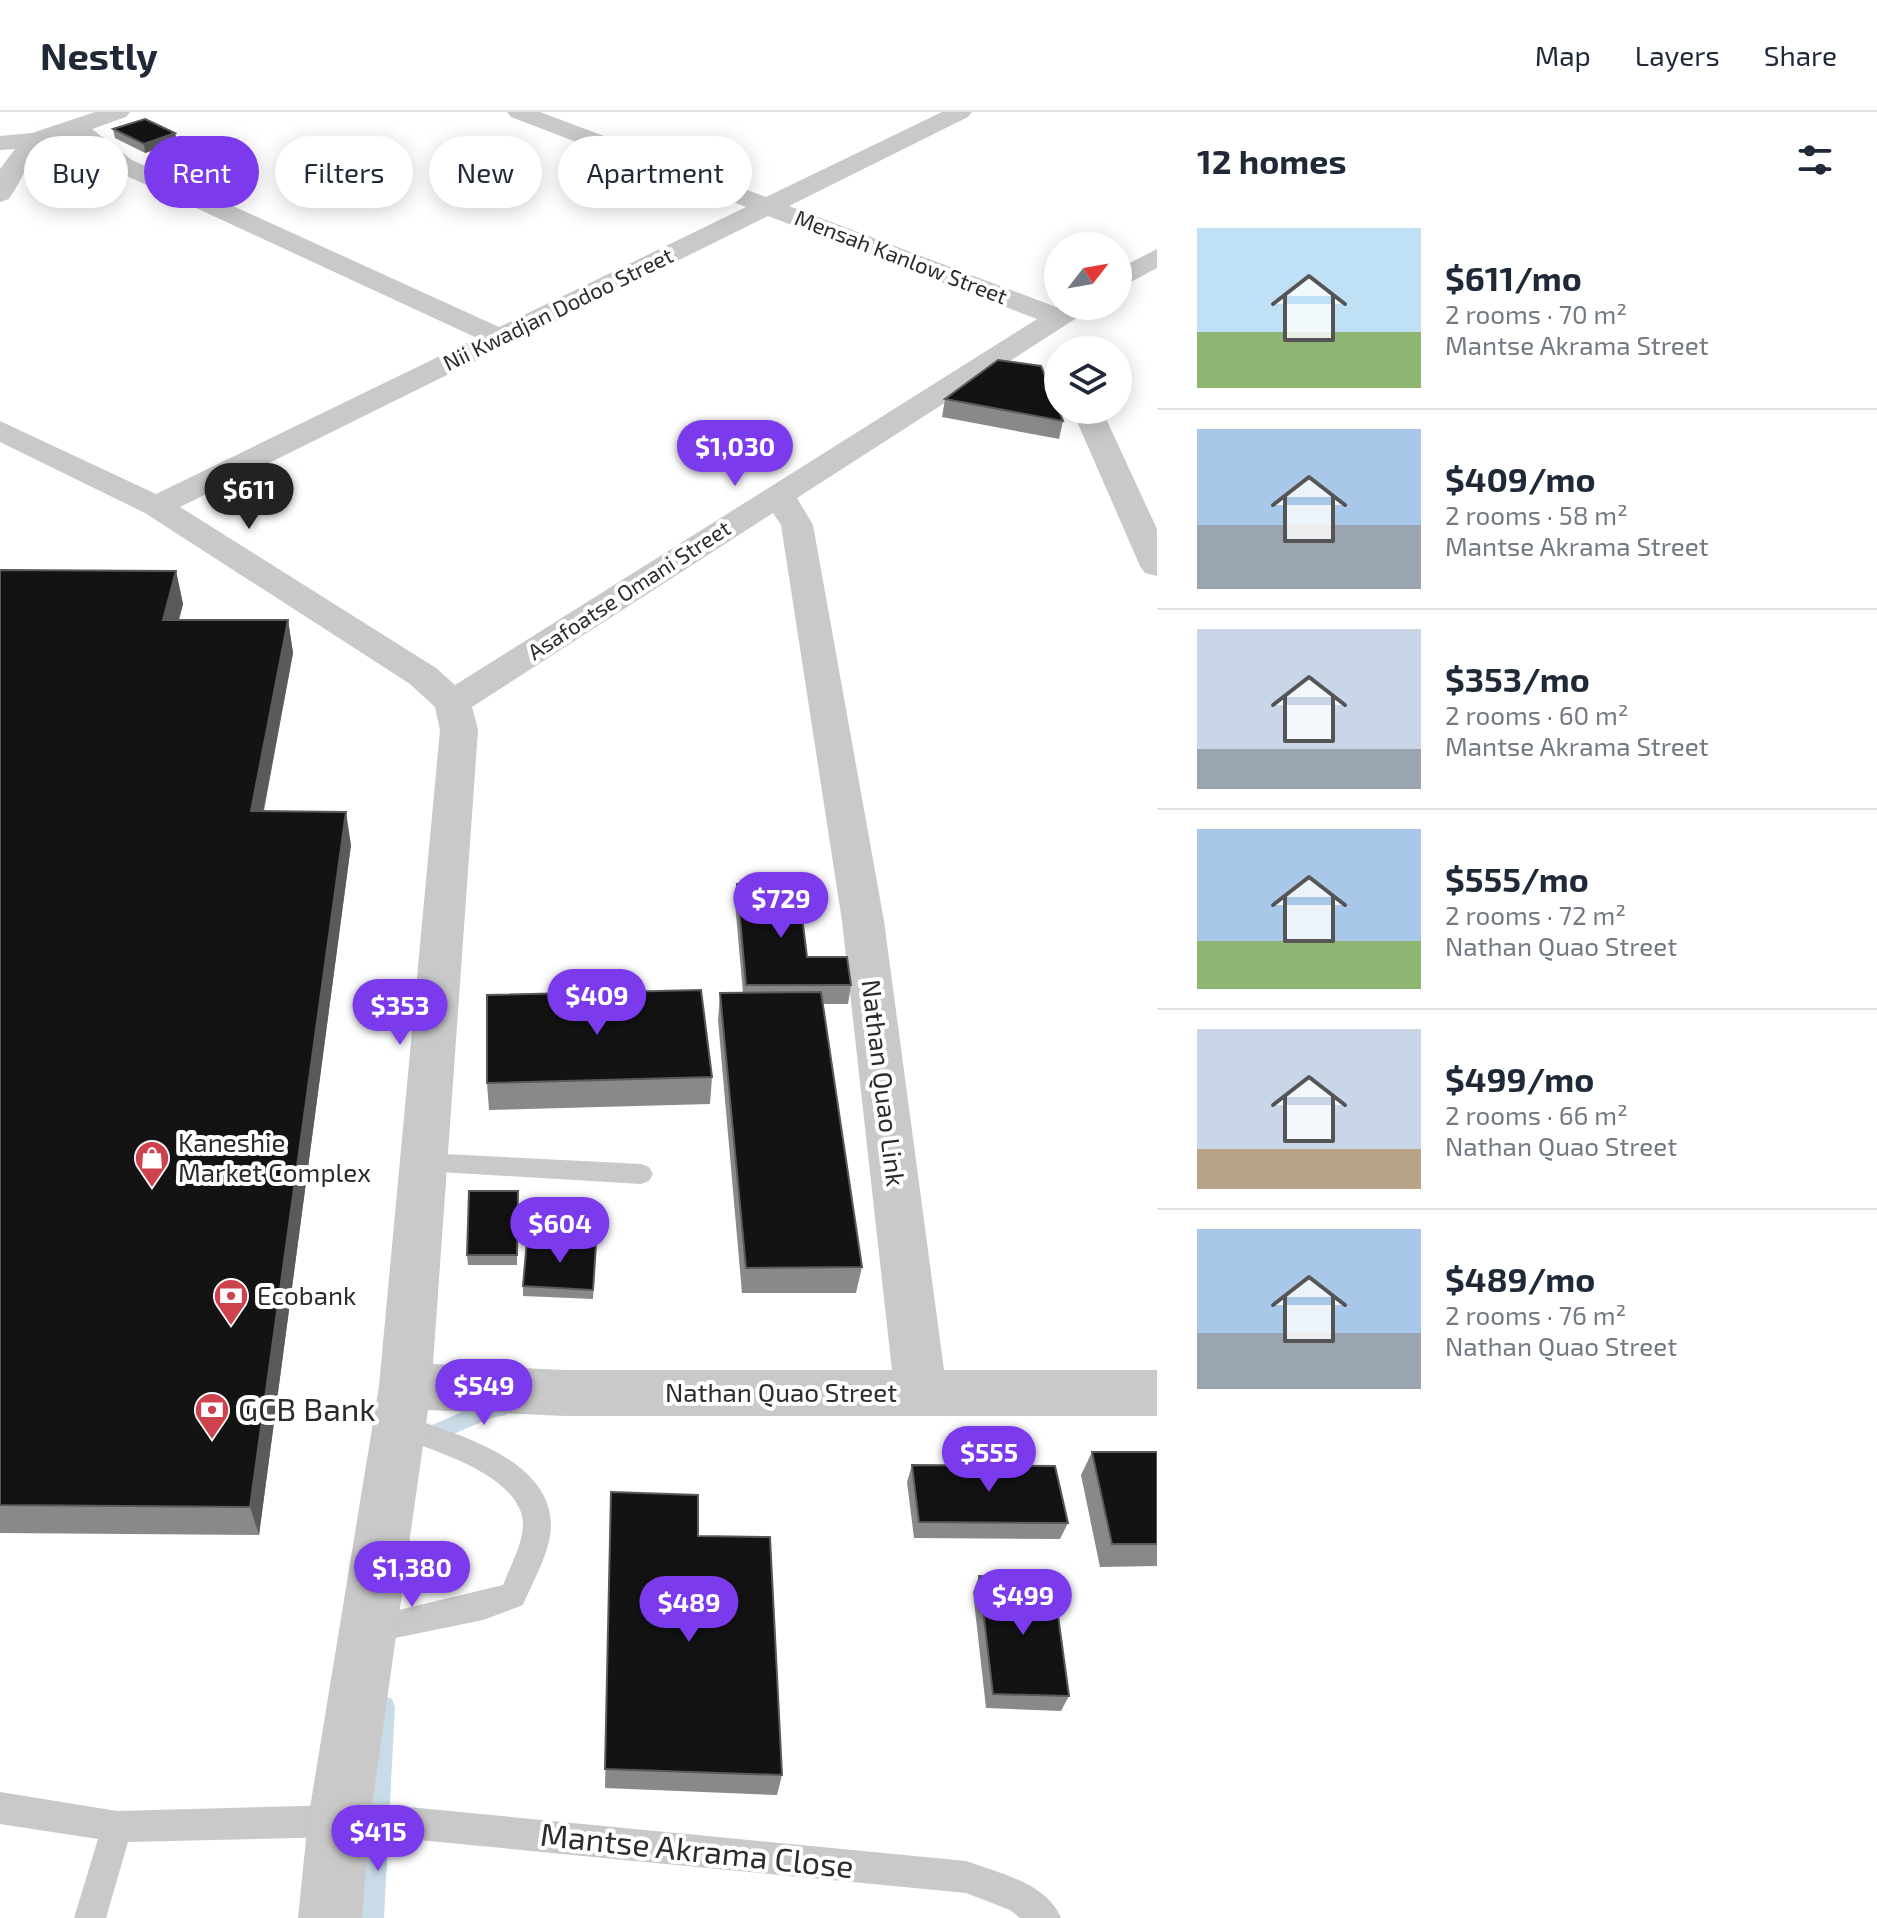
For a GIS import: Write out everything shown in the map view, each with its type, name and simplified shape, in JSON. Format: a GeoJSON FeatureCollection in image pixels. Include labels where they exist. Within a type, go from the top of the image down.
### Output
{"type":"FeatureCollection","features":[{"type":"Feature","properties":{"kind":"street"},"geometry":{"type":"LineString","coordinates":[[49,136],[118,112]]}},
{"type":"Feature","properties":{"kind":"street","name":"Mensah Kanlow Street"},"geometry":{"type":"LineString","coordinates":[[519,112],[770,207],[1061,324]]}},
{"type":"Feature","properties":{"kind":"street","name":"Nii Kwadjan Dodoo Street"},"geometry":{"type":"LineString","coordinates":[[156,506],[960,112]]}},
{"type":"Feature","properties":{"kind":"street"},"geometry":{"type":"LineString","coordinates":[[76,128],[123,165],[498,337]]}},
{"type":"Feature","properties":{"kind":"street"},"geometry":{"type":"LineString","coordinates":[[0,143],[24,141]]}},
{"type":"Feature","properties":{"kind":"street"},"geometry":{"type":"LineString","coordinates":[[0,194],[24,153]]}},
{"type":"Feature","properties":{"kind":"street"},"geometry":{"type":"LineString","coordinates":[[1132,272],[1157,257]]}},
{"type":"Feature","properties":{"kind":"street","name":"Asafoatse Omani Street"},"geometry":{"type":"LineString","coordinates":[[453,703],[778,494],[1061,324]]}},
{"type":"Feature","properties":{"kind":"street"},"geometry":{"type":"LineString","coordinates":[[1093,424],[1157,566]]}},
{"type":"Feature","properties":{"kind":"street"},"geometry":{"type":"LineString","coordinates":[[0,430],[156,506],[423,676],[453,703],[459,730],[457,787],[402,1406],[339,1820],[330,1918]]}},
{"type":"Feature","properties":{"kind":"street","name":"Nathan Quao Link"},"geometry":{"type":"LineString","coordinates":[[778,494],[797,525],[863,921],[921,1393]]}},
{"type":"Feature","properties":{"kind":"street","name":"Nathan Quao Street"},"geometry":{"type":"LineString","coordinates":[[402,1406],[566,1393],[1157,1393]]}},
{"type":"Feature","properties":{"kind":"lane"},"geometry":{"type":"LineString","coordinates":[[424,1162],[641,1174]]}},
{"type":"Feature","properties":{"kind":"lane"},"geometry":{"type":"LineString","coordinates":[[368,1630],[483,1606],[513,1595],[537,1524],[530,1492],[501,1468],[402,1406]]}},
{"type":"Feature","properties":{"kind":"lane","name":"Mantse Akrama Close"},"geometry":{"type":"LineString","coordinates":[[0,1808],[117,1827],[377,1820],[966,1877],[1021,1898],[1045,1918]]}},
{"type":"Feature","properties":{"kind":"lane"},"geometry":{"type":"LineString","coordinates":[[90,1918],[117,1827]]}},
{"type":"Feature","properties":{"kind":"building"},"geometry":{"type":"Polygon","coordinates":[[[145,119],[175,133],[144,136],[144,144],[113,129],[145,119]]]}},
{"type":"Feature","properties":{"kind":"building"},"geometry":{"type":"Polygon","coordinates":[[[998,360],[1041,366],[1044,374],[1044,417],[945,399],[998,360]]]}},
{"type":"Feature","properties":{"kind":"building","name":"Kaneshie Market Complex"},"geometry":{"type":"Polygon","coordinates":[[[0,570],[176,571],[163,620],[288,620],[251,811],[346,812],[250,1507],[0,1505],[0,570]]]}},
{"type":"Feature","properties":{"kind":"building"},"geometry":{"type":"Polygon","coordinates":[[[737,884],[798,884],[807,957],[847,957],[851,985],[746,985],[737,884]]]}},
{"type":"Feature","properties":{"kind":"building"},"geometry":{"type":"Polygon","coordinates":[[[701,990],[712,1077],[487,1083],[487,995],[701,990]]]}},
{"type":"Feature","properties":{"kind":"building"},"geometry":{"type":"Polygon","coordinates":[[[821,992],[862,1267],[746,1268],[720,993],[821,992]]]}},
{"type":"Feature","properties":{"kind":"building"},"geometry":{"type":"Polygon","coordinates":[[[469,1191],[518,1191],[517,1255],[467,1255],[469,1191]]]}},
{"type":"Feature","properties":{"kind":"building"},"geometry":{"type":"Polygon","coordinates":[[[527,1240],[596,1244],[593,1290],[523,1286],[527,1240]]]}},
{"type":"Feature","properties":{"kind":"building"},"geometry":{"type":"Polygon","coordinates":[[[1092,1452],[1157,1452],[1157,1544],[1112,1544],[1092,1452]]]}},
{"type":"Feature","properties":{"kind":"building"},"geometry":{"type":"Polygon","coordinates":[[[912,1465],[1055,1466],[1068,1523],[919,1522],[912,1465]]]}},
{"type":"Feature","properties":{"kind":"building"},"geometry":{"type":"Polygon","coordinates":[[[611,1492],[698,1495],[698,1536],[770,1537],[782,1775],[605,1769],[611,1492]]]}},
{"type":"Feature","properties":{"kind":"building"},"geometry":{"type":"Polygon","coordinates":[[[979,1576],[1053,1579],[1069,1696],[993,1694],[979,1576]]]}},
{"type":"Feature","properties":{"kind":"waterway"},"geometry":{"type":"LineString","coordinates":[[425,1437],[490,1409],[499,1409]]}},
{"type":"Feature","properties":{"kind":"waterway"},"geometry":{"type":"LineString","coordinates":[[372,1918],[384,1707]]}},
{"type":"Feature","properties":{"kind":"place","name":"Kaneshie Market Complex"},"geometry":{"type":"Point","coordinates":[152,1189]}},
{"type":"Feature","properties":{"kind":"place","name":"Ecobank"},"geometry":{"type":"Point","coordinates":[231,1327]}},
{"type":"Feature","properties":{"kind":"place","name":"GCB Bank"},"geometry":{"type":"Point","coordinates":[212,1441]}}]}
